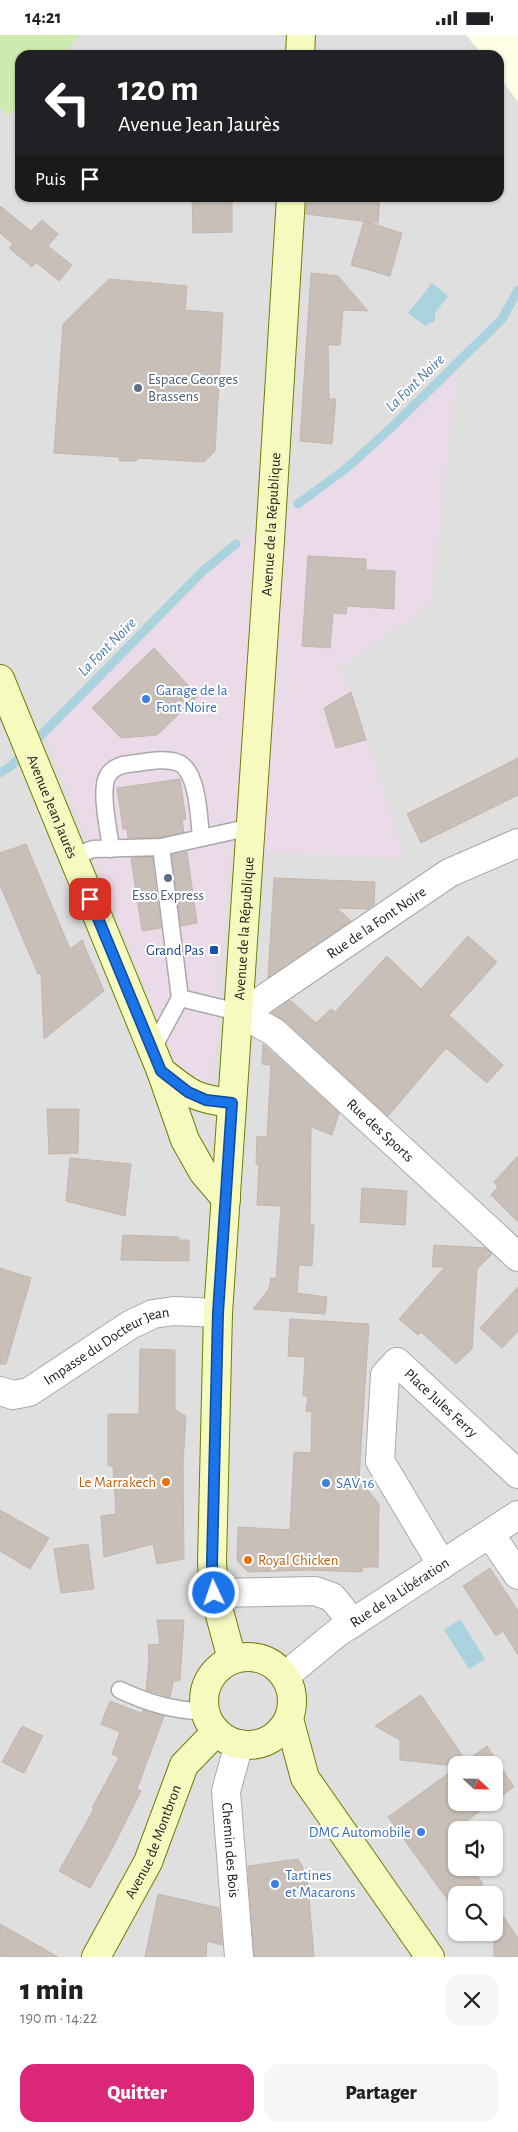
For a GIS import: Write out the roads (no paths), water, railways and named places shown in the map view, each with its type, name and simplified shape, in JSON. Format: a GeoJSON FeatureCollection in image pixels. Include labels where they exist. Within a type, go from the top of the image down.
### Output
{"type":"FeatureCollection","features":[{"type":"Feature","properties":{"kind":"main road"},"geometry":{"type":"LineString","coordinates":[[300,50],[301,35]]}},
{"type":"Feature","properties":{"kind":"main road","name":"Avenue de la République"},"geometry":{"type":"LineString","coordinates":[[232,1659],[214,1593],[212,1563],[218,1313],[273,496],[291,202]]}},
{"type":"Feature","properties":{"kind":"main road","name":"Avenue Jean Jaurès"},"geometry":{"type":"LineString","coordinates":[[0,679],[157,1061],[185,1140],[203,1173],[226,1199]]}},
{"type":"Feature","properties":{"kind":"main road","name":"Avenue Jean Jaurès"},"geometry":{"type":"LineString","coordinates":[[157,1061],[188,1092],[206,1100],[232,1103]]}},
{"type":"Feature","properties":{"kind":"main road"},"geometry":{"type":"LineString","coordinates":[[229,1733],[270,1740],[281,1731],[289,1719],[292,1705],[292,1690],[285,1676],[275,1665],[262,1658],[247,1656],[232,1659],[220,1666],[210,1678],[205,1691],[204,1705],[229,1733],[305,1778]]}},
{"type":"Feature","properties":{"kind":"main road"},"geometry":{"type":"LineString","coordinates":[[289,1719],[305,1778],[430,1957]]}},
{"type":"Feature","properties":{"kind":"main road","name":"Avenue de Montbron"},"geometry":{"type":"LineString","coordinates":[[96,1957],[148,1862],[184,1765],[229,1733]]}},
{"type":"Feature","properties":{"kind":"street","name":"Rue de la Font Noire"},"geometry":{"type":"LineString","coordinates":[[238,1012],[261,1001],[449,873],[518,843]]}},
{"type":"Feature","properties":{"kind":"street","name":"Rue des Sports"},"geometry":{"type":"LineString","coordinates":[[238,1012],[274,1032],[518,1257]]}},
{"type":"Feature","properties":{"kind":"street","name":"Impasse du Docteur Jean"},"geometry":{"type":"LineString","coordinates":[[0,1391],[13,1395],[29,1393],[130,1325],[152,1314],[174,1311],[218,1313]]}},
{"type":"Feature","properties":{"kind":"street","name":"Place Jules Ferry"},"geometry":{"type":"LineString","coordinates":[[442,1565],[380,1461],[385,1375],[397,1362],[518,1474]]}},
{"type":"Feature","properties":{"kind":"street","name":"Rue de la Libération"},"geometry":{"type":"LineString","coordinates":[[285,1676],[338,1633],[518,1515]]}},
{"type":"Feature","properties":{"kind":"street"},"geometry":{"type":"LineString","coordinates":[[490,1534],[518,1575]]}},
{"type":"Feature","properties":{"kind":"street"},"geometry":{"type":"LineString","coordinates":[[214,1593],[315,1591],[332,1597],[353,1623]]}},
{"type":"Feature","properties":{"kind":"street","name":"Chemin des Bois"},"geometry":{"type":"LineString","coordinates":[[229,1733],[226,1791],[239,1957]]}},
{"type":"Feature","properties":{"kind":"lane"},"geometry":{"type":"LineString","coordinates":[[111,849],[104,789],[108,775],[114,768],[124,764],[165,760],[177,762],[185,766],[190,773],[195,790],[202,837]]}},
{"type":"Feature","properties":{"kind":"lane"},"geometry":{"type":"LineString","coordinates":[[72,857],[93,849],[161,847],[251,827]]}},
{"type":"Feature","properties":{"kind":"lane"},"geometry":{"type":"LineString","coordinates":[[157,1061],[180,998],[161,847]]}},
{"type":"Feature","properties":{"kind":"lane"},"geometry":{"type":"LineString","coordinates":[[180,998],[238,1012]]}},
{"type":"Feature","properties":{"kind":"lane"},"geometry":{"type":"LineString","coordinates":[[120,1690],[147,1703],[178,1710],[229,1733]]}},
{"type":"Feature","properties":{"kind":"water"},"geometry":{"type":"Polygon","coordinates":[[[432,283],[448,296],[435,313],[435,321],[425,326],[408,313],[432,283]]]}},
{"type":"Feature","properties":{"kind":"water"},"geometry":{"type":"Polygon","coordinates":[[[460,1619],[485,1659],[469,1669],[444,1630],[460,1619]]]}},
{"type":"Feature","properties":{"kind":"waterway","name":"La Font Noire"},"geometry":{"type":"LineString","coordinates":[[298,504],[348,467],[394,425],[502,319],[518,290]]}},
{"type":"Feature","properties":{"kind":"waterway","name":"La Font Noire"},"geometry":{"type":"LineString","coordinates":[[0,773],[11,766],[203,571],[236,544]]}},
{"type":"Feature","properties":{"kind":"place","name":"Espace Georges Brassens"},"geometry":{"type":"Point","coordinates":[138,388]}},
{"type":"Feature","properties":{"kind":"place","name":"Garage de la Font Noire"},"geometry":{"type":"Point","coordinates":[146,699]}},
{"type":"Feature","properties":{"kind":"place","name":"Esso Express"},"geometry":{"type":"Point","coordinates":[168,878]}},
{"type":"Feature","properties":{"kind":"place","name":"Grand Pas"},"geometry":{"type":"Point","coordinates":[214,950]}},
{"type":"Feature","properties":{"kind":"place","name":"Le Marrakech"},"geometry":{"type":"Point","coordinates":[166,1482]}},
{"type":"Feature","properties":{"kind":"place","name":"SAV 16"},"geometry":{"type":"Point","coordinates":[326,1483]}},
{"type":"Feature","properties":{"kind":"place","name":"Royal Chicken"},"geometry":{"type":"Point","coordinates":[248,1560]}},
{"type":"Feature","properties":{"kind":"place","name":"DMG Automobile"},"geometry":{"type":"Point","coordinates":[421,1832]}},
{"type":"Feature","properties":{"kind":"place","name":"Tartines et Macarons"},"geometry":{"type":"Point","coordinates":[275,1884]}}]}
